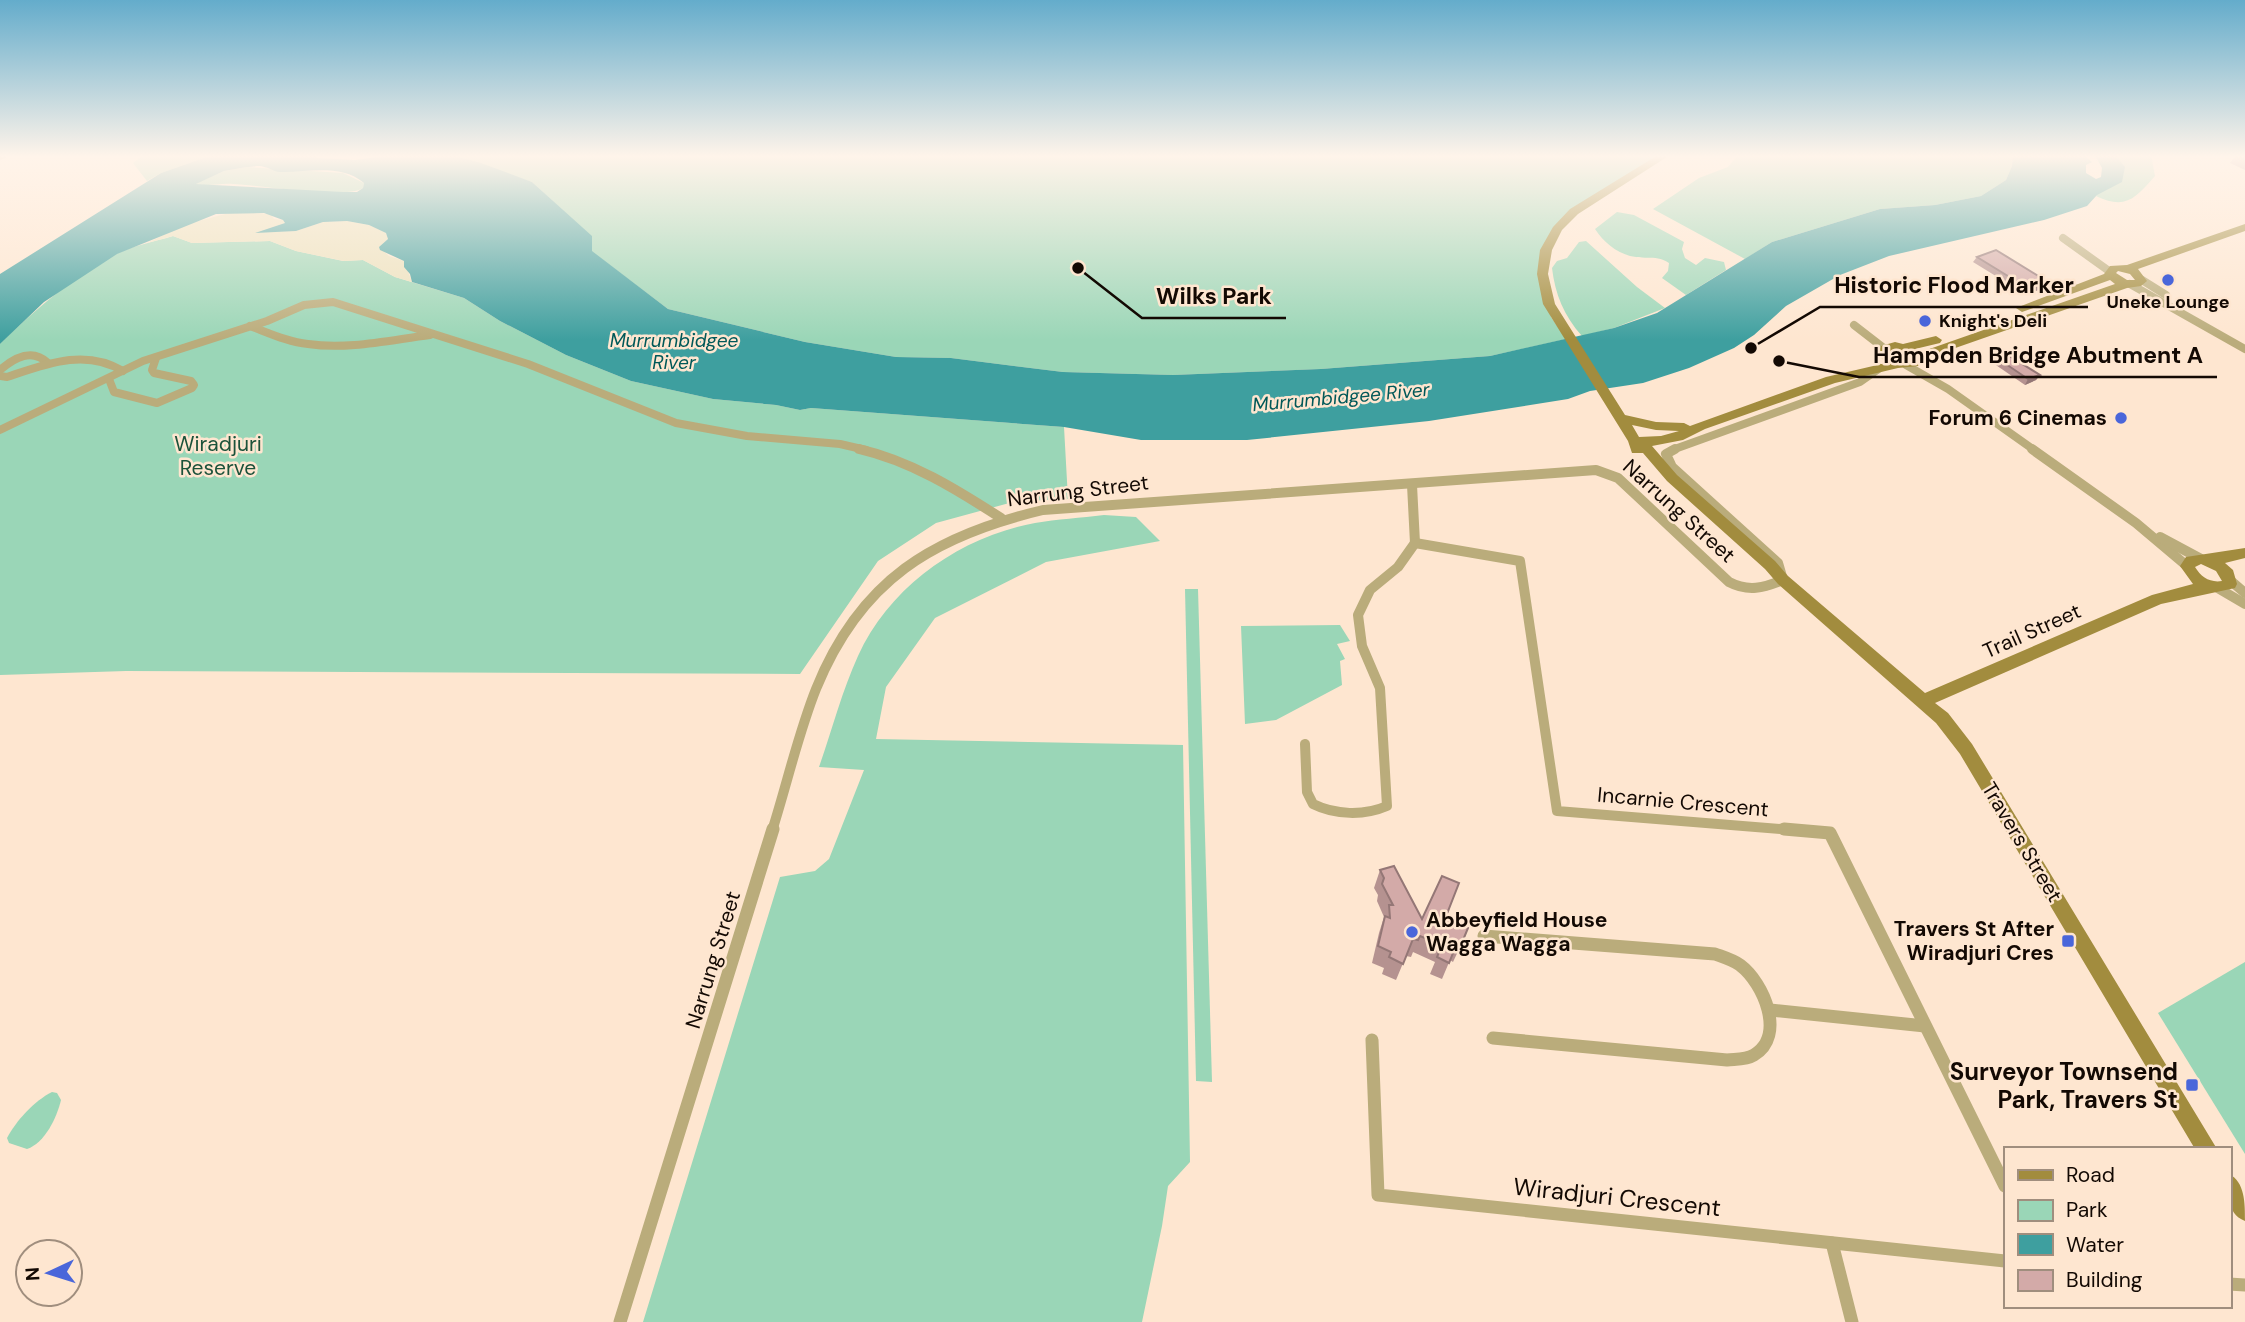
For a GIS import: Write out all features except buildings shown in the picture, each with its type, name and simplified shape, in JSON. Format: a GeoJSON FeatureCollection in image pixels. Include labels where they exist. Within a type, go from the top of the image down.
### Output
{"type":"FeatureCollection","features":[{"type":"Feature","properties":{"kind":"main road","name":"Travers Street"},"geometry":{"type":"LineString","coordinates":[[1569,217],[1558,226],[1547,243],[1542,273],[1549,304],[1635,441],[1642,458],[1676,493],[1762,569],[1783,580],[1942,718],[1966,749],[2206,1147]]}},
{"type":"Feature","properties":{"kind":"main road"},"geometry":{"type":"LineString","coordinates":[[1635,441],[1648,443],[1679,436],[1700,426],[1831,380],[1909,362],[2117,271],[2245,227]]}},
{"type":"Feature","properties":{"kind":"main road"},"geometry":{"type":"LineString","coordinates":[[1831,380],[1892,349],[1922,345],[2135,281],[2245,238]]}},
{"type":"Feature","properties":{"kind":"main road"},"geometry":{"type":"LineString","coordinates":[[2117,271],[2135,281]]}},
{"type":"Feature","properties":{"kind":"main road"},"geometry":{"type":"LineString","coordinates":[[2117,271],[2135,281]]}},
{"type":"Feature","properties":{"kind":"main road"},"geometry":{"type":"LineString","coordinates":[[1892,349],[1909,362]]}},
{"type":"Feature","properties":{"kind":"main road"},"geometry":{"type":"LineString","coordinates":[[1892,349],[1909,362]]}},
{"type":"Feature","properties":{"kind":"main road"},"geometry":{"type":"LineString","coordinates":[[1617,414],[1656,426],[1700,426]]}},
{"type":"Feature","properties":{"kind":"main road"},"geometry":{"type":"LineString","coordinates":[[1635,441],[1643,436],[1684,426]]}},
{"type":"Feature","properties":{"kind":"main road"},"geometry":{"type":"LineString","coordinates":[[2196,564],[2245,553]]}},
{"type":"Feature","properties":{"kind":"main road"},"geometry":{"type":"LineString","coordinates":[[2196,564],[2221,567],[2230,578],[2245,560]]}},
{"type":"Feature","properties":{"kind":"main road"},"geometry":{"type":"LineString","coordinates":[[2196,564],[2195,579],[2212,587]]}},
{"type":"Feature","properties":{"kind":"main road","name":"Trail Street"},"geometry":{"type":"LineString","coordinates":[[2157,599],[2196,564]]}},
{"type":"Feature","properties":{"kind":"main road","name":"Trail Street"},"geometry":{"type":"LineString","coordinates":[[1923,701],[2157,599],[2227,586],[2230,578]]}},
{"type":"Feature","properties":{"kind":"main road"},"geometry":{"type":"LineString","coordinates":[[2231,1187],[2245,1210]]}},
{"type":"Feature","properties":{"kind":"street"},"geometry":{"type":"LineString","coordinates":[[2063,238],[2117,271]]}},
{"type":"Feature","properties":{"kind":"street"},"geometry":{"type":"LineString","coordinates":[[2135,281],[2245,341]]}},
{"type":"Feature","properties":{"kind":"street"},"geometry":{"type":"LineString","coordinates":[[2135,281],[2245,349]]}},
{"type":"Feature","properties":{"kind":"street"},"geometry":{"type":"LineString","coordinates":[[0,430],[109,379],[122,370],[304,305],[332,302],[528,364],[676,423],[747,436],[840,444],[886,455],[946,483],[1001,518]]}},
{"type":"Feature","properties":{"kind":"street"},"geometry":{"type":"LineString","coordinates":[[250,326],[310,344],[351,344],[430,335]]}},
{"type":"Feature","properties":{"kind":"street"},"geometry":{"type":"LineString","coordinates":[[1857,328],[1892,349]]}},
{"type":"Feature","properties":{"kind":"street"},"geometry":{"type":"LineString","coordinates":[[0,370],[13,360],[31,353],[39,354],[48,363]]}},
{"type":"Feature","properties":{"kind":"street"},"geometry":{"type":"LineString","coordinates":[[109,379],[114,392],[157,403],[192,388],[194,385],[191,381],[154,373],[152,370],[156,358]]}},
{"type":"Feature","properties":{"kind":"street"},"geometry":{"type":"LineString","coordinates":[[0,376],[7,377],[48,363],[74,359],[108,362],[122,370]]}},
{"type":"Feature","properties":{"kind":"street"},"geometry":{"type":"LineString","coordinates":[[1909,362],[2196,564]]}},
{"type":"Feature","properties":{"kind":"street","name":"Travers Street"},"geometry":{"type":"LineString","coordinates":[[1783,580],[1778,563],[1672,467],[1666,454],[1860,382],[1880,368]]}},
{"type":"Feature","properties":{"kind":"street","name":"Narrung Street"},"geometry":{"type":"LineString","coordinates":[[620,1322],[816,689],[828,663],[862,608],[892,577],[931,549],[1001,518],[1077,505],[1605,471],[1618,478],[1735,586],[1755,590],[1783,580]]}},
{"type":"Feature","properties":{"kind":"street"},"geometry":{"type":"LineString","coordinates":[[1305,744],[1307,792],[1313,804],[1326,810],[1375,813],[1387,806],[1380,688],[1362,646],[1358,615],[1370,590],[1398,567],[1415,543],[1412,485]]}},
{"type":"Feature","properties":{"kind":"street"},"geometry":{"type":"LineString","coordinates":[[2136,523],[2196,564]]}},
{"type":"Feature","properties":{"kind":"street","name":"Incarnie Crescent"},"geometry":{"type":"LineString","coordinates":[[1415,543],[1520,561],[1558,811],[1830,833],[2004,1183]]}},
{"type":"Feature","properties":{"kind":"street"},"geometry":{"type":"LineString","coordinates":[[2230,578],[2245,593]]}},
{"type":"Feature","properties":{"kind":"street"},"geometry":{"type":"LineString","coordinates":[[2212,587],[2245,604]]}},
{"type":"Feature","properties":{"kind":"street"},"geometry":{"type":"LineString","coordinates":[[1484,936],[1715,954],[1740,966],[1751,976],[1770,1010],[1764,1046],[1756,1055],[1745,1059],[1727,1060],[1493,1038]]}},
{"type":"Feature","properties":{"kind":"street"},"geometry":{"type":"LineString","coordinates":[[1770,1010],[1925,1026]]}},
{"type":"Feature","properties":{"kind":"street","name":"Wiradjuri Crescent"},"geometry":{"type":"LineString","coordinates":[[1372,1040],[1378,1195],[2004,1261]]}},
{"type":"Feature","properties":{"kind":"street"},"geometry":{"type":"LineString","coordinates":[[1832,1243],[1852,1322]]}},
{"type":"Feature","properties":{"kind":"green space"},"geometry":{"type":"Polygon","coordinates":[[[570,217],[1569,217],[1544,254],[1551,317],[1566,339],[1490,356],[1321,369],[1173,375],[1063,372],[951,358],[896,357],[805,342],[668,309],[591,251],[591,236],[570,217]]]}},
{"type":"Feature","properties":{"kind":"green space"},"geometry":{"type":"Polygon","coordinates":[[[1611,217],[1637,217],[1684,242],[1682,249],[1685,258],[1696,265],[1705,258],[1724,262],[1726,270],[1686,295],[1662,278],[1668,271],[1669,263],[1657,258],[1624,254],[1607,243],[1595,229],[1611,217]]]}},
{"type":"Feature","properties":{"kind":"green space"},"geometry":{"type":"Polygon","coordinates":[[[1667,217],[1855,217],[1772,242],[1745,259],[1667,217]]]}},
{"type":"Feature","properties":{"kind":"green space","name":"Wiradjuri Reserve"},"geometry":{"type":"Polygon","coordinates":[[[173,236],[192,243],[270,241],[296,251],[343,261],[363,260],[395,277],[464,298],[500,321],[566,355],[631,381],[713,399],[800,410],[811,408],[1064,427],[1068,499],[1013,502],[936,523],[878,561],[800,674],[126,671],[0,675],[0,344],[55,295],[100,263],[130,248],[173,236]]]}},
{"type":"Feature","properties":{"kind":"green space"},"geometry":{"type":"Polygon","coordinates":[[[1586,241],[1665,308],[1614,328],[1582,336],[1561,304],[1552,268],[1557,261],[1567,258],[1579,242],[1586,241]]]}},
{"type":"Feature","properties":{"kind":"green space"},"geometry":{"type":"Polygon","coordinates":[[[1104,515],[1136,517],[1160,541],[1046,562],[935,618],[886,687],[876,739],[1183,745],[1190,1162],[1168,1186],[1142,1322],[643,1322],[780,877],[815,871],[829,859],[864,770],[819,767],[847,683],[872,631],[908,587],[930,568],[980,540],[1035,523],[1104,515]]]}},
{"type":"Feature","properties":{"kind":"green space"},"geometry":{"type":"Polygon","coordinates":[[[1185,589],[1198,589],[1212,1082],[1196,1081],[1185,589]]]}},
{"type":"Feature","properties":{"kind":"green space"},"geometry":{"type":"Polygon","coordinates":[[[1340,625],[1350,641],[1337,644],[1345,659],[1340,661],[1342,685],[1276,720],[1245,724],[1241,626],[1340,625]]]}},
{"type":"Feature","properties":{"kind":"green space"},"geometry":{"type":"Polygon","coordinates":[[[2245,962],[2245,1154],[2158,1013],[2245,962]]]}},
{"type":"Feature","properties":{"kind":"green space"},"geometry":{"type":"Polygon","coordinates":[[[52,1092],[57,1093],[61,1100],[57,1114],[45,1135],[27,1149],[9,1143],[7,1138],[20,1118],[52,1092]]]}},
{"type":"Feature","properties":{"kind":"sand"},"geometry":{"type":"Polygon","coordinates":[[[215,217],[273,217],[285,223],[260,232],[296,231],[323,222],[347,221],[369,225],[386,233],[388,239],[379,247],[389,256],[404,261],[412,282],[395,277],[363,260],[344,261],[296,251],[270,241],[192,243],[173,236],[147,243],[187,224],[215,217]]]}},
{"type":"Feature","properties":{"kind":"water","name":"Murrumbidgee River"},"geometry":{"type":"Polygon","coordinates":[[[91,217],[209,217],[117,254],[44,302],[0,344],[0,274],[91,217]]]}},
{"type":"Feature","properties":{"kind":"water","name":"Murrumbidgee River"},"geometry":{"type":"Polygon","coordinates":[[[274,217],[571,217],[592,236],[592,251],[668,309],[805,342],[896,357],[951,358],[1063,372],[1173,375],[1321,369],[1490,356],[1614,328],[1657,313],[1772,242],[1855,217],[2054,217],[1889,256],[1840,275],[1786,306],[1754,335],[1734,348],[1689,368],[1643,383],[1590,391],[1568,399],[1429,421],[1247,440],[1141,440],[1064,427],[811,408],[800,410],[713,399],[631,381],[566,355],[500,321],[464,298],[412,282],[404,267],[404,261],[380,250],[379,247],[388,239],[386,233],[369,225],[347,221],[323,222],[296,231],[255,233],[285,223],[274,217]]]}},
{"type":"Feature","properties":{"kind":"place","name":"Wilks Park"},"geometry":{"type":"Point","coordinates":[1078,268]}},
{"type":"Feature","properties":{"kind":"place","name":"Uneke Lounge"},"geometry":{"type":"Point","coordinates":[2168,280]}},
{"type":"Feature","properties":{"kind":"place","name":"Knight's Deli"},"geometry":{"type":"Point","coordinates":[1925,321]}},
{"type":"Feature","properties":{"kind":"place","name":"Historic Flood Marker"},"geometry":{"type":"Point","coordinates":[1751,348]}},
{"type":"Feature","properties":{"kind":"place","name":"Hampden Bridge Abutment A"},"geometry":{"type":"Point","coordinates":[1779,361]}},
{"type":"Feature","properties":{"kind":"place","name":"Forum 6 Cinemas"},"geometry":{"type":"Point","coordinates":[2121,418]}},
{"type":"Feature","properties":{"kind":"place","name":"Abbeyfield House Wagga Wagga"},"geometry":{"type":"Point","coordinates":[1412,932]}},
{"type":"Feature","properties":{"kind":"place","name":"Travers St After Wiradjuri Cres"},"geometry":{"type":"Point","coordinates":[2068,941]}},
{"type":"Feature","properties":{"kind":"place","name":"Surveyor Townsend Park, Travers St"},"geometry":{"type":"Point","coordinates":[2192,1085]}}]}
